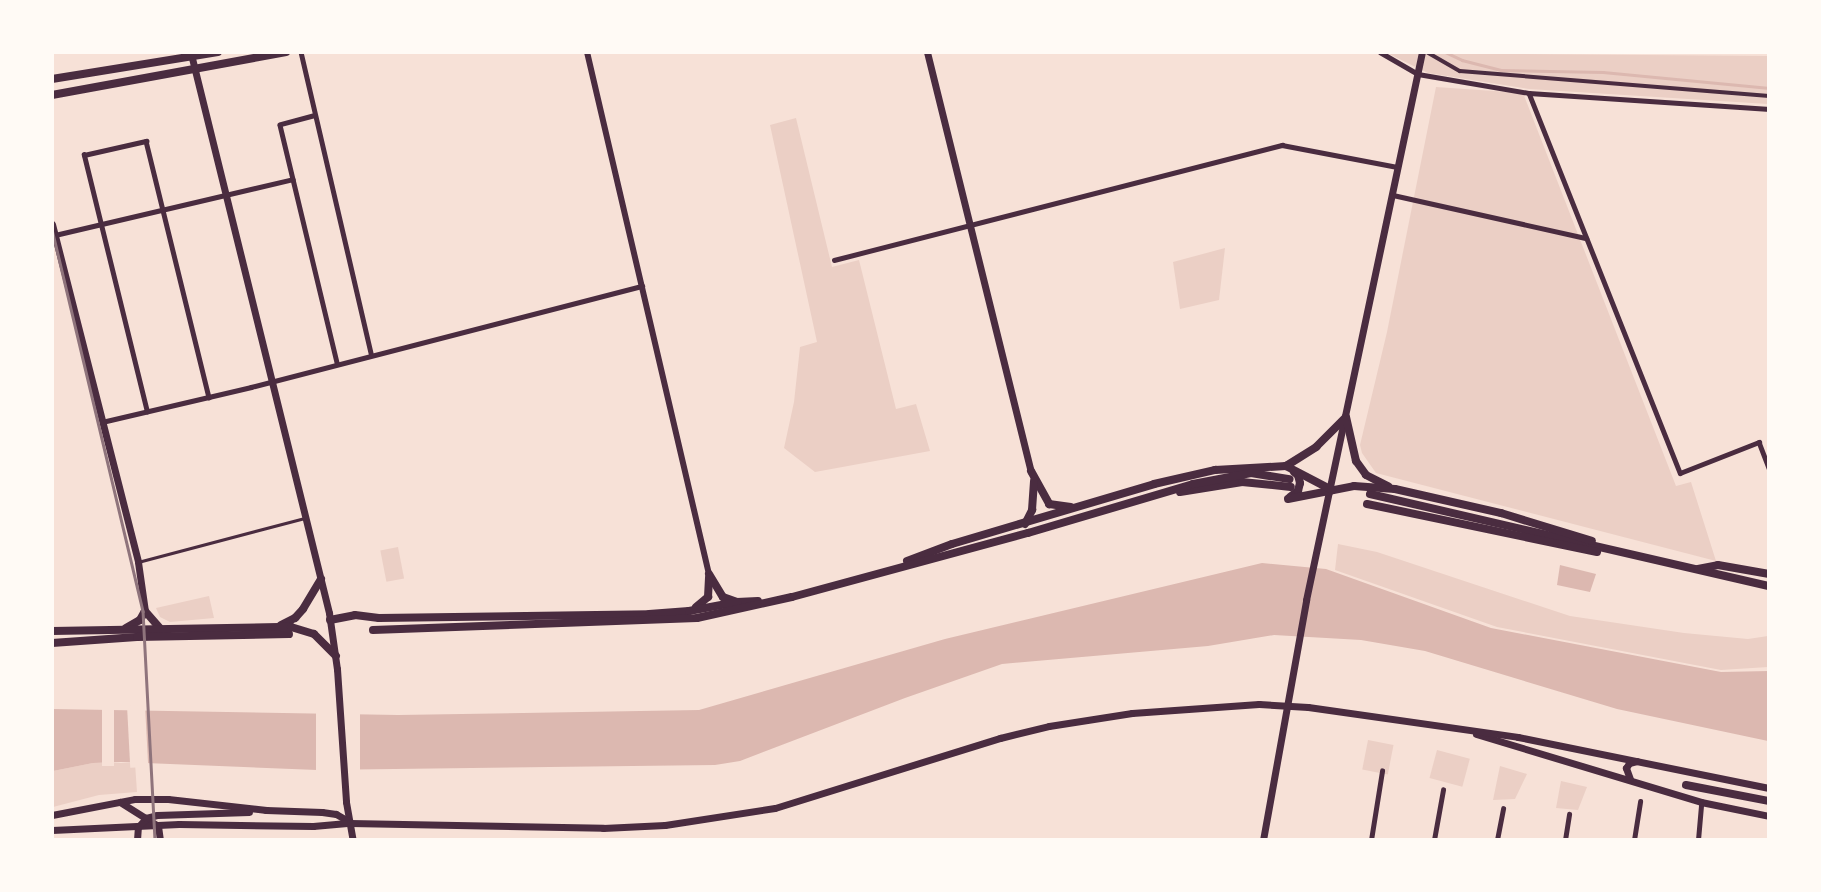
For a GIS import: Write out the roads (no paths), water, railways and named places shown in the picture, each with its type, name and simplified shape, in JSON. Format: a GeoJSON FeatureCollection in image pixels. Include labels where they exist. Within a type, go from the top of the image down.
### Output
{"type":"FeatureCollection","features":[{"type":"Feature","properties":{"kind":"main road"},"geometry":{"type":"LineString","coordinates":[[52,79],[218,52]]}},
{"type":"Feature","properties":{"kind":"main road"},"geometry":{"type":"LineString","coordinates":[[52,95],[286,52]]}},
{"type":"Feature","properties":{"kind":"main road"},"geometry":{"type":"LineString","coordinates":[[927,52],[1031,471],[1035,495],[1025,524]]}},
{"type":"Feature","properties":{"kind":"main road"},"geometry":{"type":"LineString","coordinates":[[1263,839],[1291,679],[1420,64],[1425,52]]}},
{"type":"Feature","properties":{"kind":"main road"},"geometry":{"type":"LineString","coordinates":[[191,55],[307,517],[330,620],[336,656],[346,803],[353,839]]}},
{"type":"Feature","properties":{"kind":"main road"},"geometry":{"type":"LineString","coordinates":[[52,224],[138,562],[145,611],[160,628]]}},
{"type":"Feature","properties":{"kind":"main road"},"geometry":{"type":"LineString","coordinates":[[884,571],[924,553],[1142,488],[1215,470],[1286,466],[1316,447],[1346,416]]}},
{"type":"Feature","properties":{"kind":"main road"},"geometry":{"type":"LineString","coordinates":[[1346,416],[1349,443],[1366,475],[1395,489]]}},
{"type":"Feature","properties":{"kind":"main road"},"geometry":{"type":"LineString","coordinates":[[1286,466],[1332,490]]}},
{"type":"Feature","properties":{"kind":"main road"},"geometry":{"type":"LineString","coordinates":[[1286,466],[1298,475],[1300,483],[1298,491],[1288,499],[1361,486],[1395,489],[1559,529],[1652,561]]}},
{"type":"Feature","properties":{"kind":"main road"},"geometry":{"type":"LineString","coordinates":[[1031,471],[1049,504],[1082,506]]}},
{"type":"Feature","properties":{"kind":"main road"},"geometry":{"type":"LineString","coordinates":[[373,630],[498,623],[665,621],[723,614],[1109,510],[1222,484],[1291,483],[1251,473],[1184,486],[1109,510]]}},
{"type":"Feature","properties":{"kind":"main road"},"geometry":{"type":"LineString","coordinates":[[1142,488],[1184,486]]}},
{"type":"Feature","properties":{"kind":"main road"},"geometry":{"type":"LineString","coordinates":[[1088,515],[1128,492]]}},
{"type":"Feature","properties":{"kind":"main road"},"geometry":{"type":"LineString","coordinates":[[1370,494],[1623,552]]}},
{"type":"Feature","properties":{"kind":"main road"},"geometry":{"type":"LineString","coordinates":[[1367,504],[1515,537],[1652,561],[1769,586]]}},
{"type":"Feature","properties":{"kind":"main road"},"geometry":{"type":"LineString","coordinates":[[1692,570],[1718,565],[1769,574]]}},
{"type":"Feature","properties":{"kind":"main road"},"geometry":{"type":"LineString","coordinates":[[709,574],[723,597],[737,602]]}},
{"type":"Feature","properties":{"kind":"main road"},"geometry":{"type":"LineString","coordinates":[[689,611],[705,603],[708,597],[709,574]]}},
{"type":"Feature","properties":{"kind":"main road"},"geometry":{"type":"LineString","coordinates":[[278,626],[295,618],[321,579]]}},
{"type":"Feature","properties":{"kind":"main road"},"geometry":{"type":"LineString","coordinates":[[330,620],[355,615],[379,618],[689,611],[737,602],[779,600]]}},
{"type":"Feature","properties":{"kind":"main road"},"geometry":{"type":"LineString","coordinates":[[125,629],[140,621],[145,611]]}},
{"type":"Feature","properties":{"kind":"main road"},"geometry":{"type":"LineString","coordinates":[[52,631],[278,626],[303,628],[314,634],[336,656]]}},
{"type":"Feature","properties":{"kind":"main road"},"geometry":{"type":"LineString","coordinates":[[52,643],[137,637],[289,634]]}},
{"type":"Feature","properties":{"kind":"main road"},"geometry":{"type":"LineString","coordinates":[[52,830],[179,824],[313,826],[350,823],[603,828],[665,825],[775,808],[1000,738],[1049,726],[1155,711],[1227,705],[1286,705],[1449,726],[1641,761],[1769,788]]}},
{"type":"Feature","properties":{"kind":"main road"},"geometry":{"type":"LineString","coordinates":[[1449,726],[1701,802],[1769,816]]}},
{"type":"Feature","properties":{"kind":"main road"},"geometry":{"type":"LineString","coordinates":[[1632,781],[1626,775],[1627,766],[1633,761],[1641,761]]}},
{"type":"Feature","properties":{"kind":"main road"},"geometry":{"type":"LineString","coordinates":[[1686,785],[1769,802]]}},
{"type":"Feature","properties":{"kind":"main road"},"geometry":{"type":"LineString","coordinates":[[52,815],[119,802],[168,799],[266,810],[336,814],[350,823]]}},
{"type":"Feature","properties":{"kind":"main road"},"geometry":{"type":"LineString","coordinates":[[119,802],[158,826],[162,839]]}},
{"type":"Feature","properties":{"kind":"main road"},"geometry":{"type":"LineString","coordinates":[[137,839],[138,827],[146,818],[266,810]]}},
{"type":"Feature","properties":{"kind":"main road"},"geometry":{"type":"LineString","coordinates":[[162,839],[169,829],[179,824]]}},
{"type":"Feature","properties":{"kind":"street"},"geometry":{"type":"LineString","coordinates":[[301,52],[313,116],[371,354]]}},
{"type":"Feature","properties":{"kind":"street"},"geometry":{"type":"LineString","coordinates":[[587,52],[709,574]]}},
{"type":"Feature","properties":{"kind":"street"},"geometry":{"type":"LineString","coordinates":[[1380,52],[1418,74],[1529,93],[1769,109]]}},
{"type":"Feature","properties":{"kind":"street"},"geometry":{"type":"LineString","coordinates":[[1425,52],[1460,71],[1769,96]]}},
{"type":"Feature","properties":{"kind":"street"},"geometry":{"type":"LineString","coordinates":[[1529,93],[1681,473],[1759,442],[1769,468]]}},
{"type":"Feature","properties":{"kind":"street"},"geometry":{"type":"LineString","coordinates":[[313,116],[280,125],[337,363]]}},
{"type":"Feature","properties":{"kind":"street"},"geometry":{"type":"LineString","coordinates":[[147,412],[84,155],[146,141],[209,397]]}},
{"type":"Feature","properties":{"kind":"street"},"geometry":{"type":"LineString","coordinates":[[834,260],[1282,145],[1399,168]]}},
{"type":"Feature","properties":{"kind":"street"},"geometry":{"type":"LineString","coordinates":[[55,235],[293,179]]}},
{"type":"Feature","properties":{"kind":"street"},"geometry":{"type":"LineString","coordinates":[[1393,195],[1586,237]]}},
{"type":"Feature","properties":{"kind":"street"},"geometry":{"type":"LineString","coordinates":[[102,422],[271,382],[642,286]]}},
{"type":"Feature","properties":{"kind":"street"},"geometry":{"type":"LineString","coordinates":[[1371,839],[1382,771]]}},
{"type":"Feature","properties":{"kind":"street"},"geometry":{"type":"LineString","coordinates":[[1434,839],[1443,790]]}},
{"type":"Feature","properties":{"kind":"street"},"geometry":{"type":"LineString","coordinates":[[1634,839],[1640,801]]}},
{"type":"Feature","properties":{"kind":"street"},"geometry":{"type":"LineString","coordinates":[[1698,839],[1701,802]]}},
{"type":"Feature","properties":{"kind":"street"},"geometry":{"type":"LineString","coordinates":[[1497,839],[1503,809]]}},
{"type":"Feature","properties":{"kind":"street"},"geometry":{"type":"LineString","coordinates":[[1565,839],[1569,814]]}},
{"type":"Feature","properties":{"kind":"lane"},"geometry":{"type":"LineString","coordinates":[[138,562],[307,517]]}},
{"type":"Feature","properties":{"kind":"waterway"},"geometry":{"type":"LineString","coordinates":[[1445,52],[1462,60],[1501,70],[1603,72],[1769,88]]}},
{"type":"Feature","properties":{"kind":"railway"},"geometry":{"type":"LineString","coordinates":[[52,229],[143,611],[155,840]]}}]}
